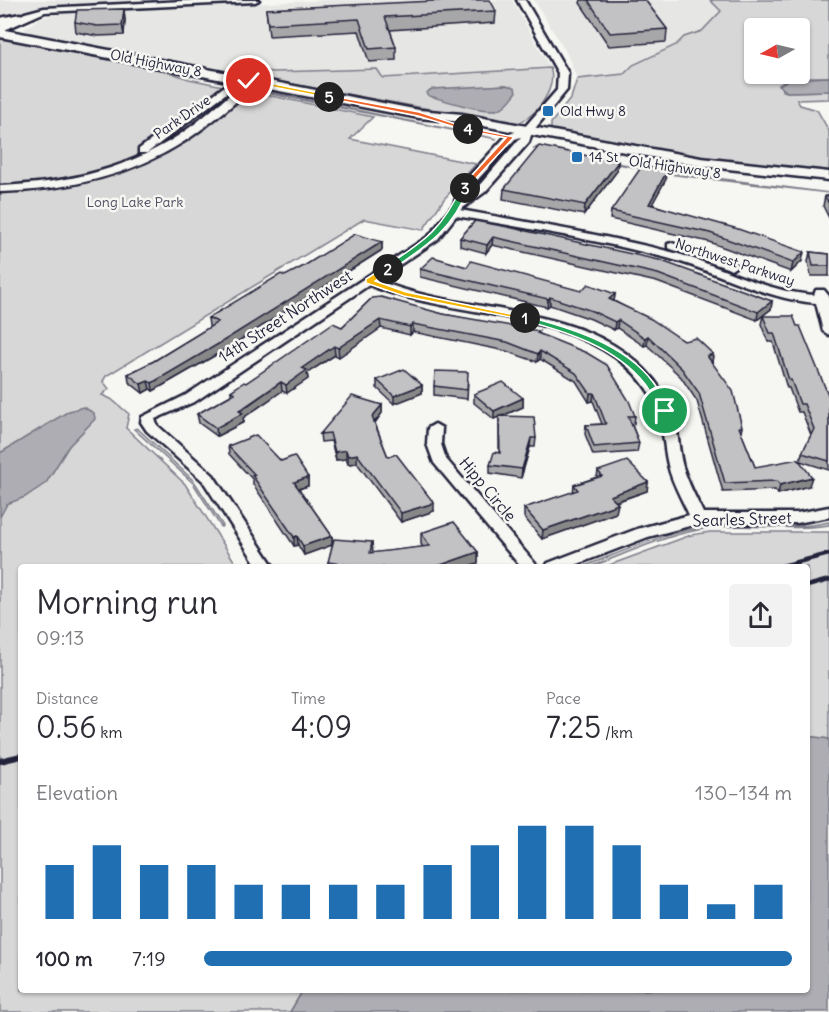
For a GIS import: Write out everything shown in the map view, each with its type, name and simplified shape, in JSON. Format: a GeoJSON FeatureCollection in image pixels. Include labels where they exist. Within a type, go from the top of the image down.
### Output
{"type":"FeatureCollection","features":[{"type":"Feature","properties":{"kind":"street"},"geometry":{"type":"LineString","coordinates":[[1,29],[36,12],[255,0]]}},
{"type":"Feature","properties":{"kind":"street","name":"14th Street Northwest"},"geometry":{"type":"LineString","coordinates":[[264,564],[208,478],[152,428],[148,420],[156,413],[191,398],[433,238],[456,208],[465,188],[487,165],[521,136],[562,90],[564,80],[559,66],[521,0]]}},
{"type":"Feature","properties":{"kind":"street"},"geometry":{"type":"LineString","coordinates":[[1,29],[37,16],[65,10]]}},
{"type":"Feature","properties":{"kind":"street","name":"Old Highway 8"},"geometry":{"type":"LineString","coordinates":[[1,29],[419,114],[454,126],[701,162],[829,176]]}},
{"type":"Feature","properties":{"kind":"street","name":"Park Drive"},"geometry":{"type":"LineString","coordinates":[[122,168],[240,79]]}},
{"type":"Feature","properties":{"kind":"street","name":"Park Drive"},"geometry":{"type":"LineString","coordinates":[[0,189],[63,185],[122,168],[147,158],[178,140],[255,82]]}},
{"type":"Feature","properties":{"kind":"street"},"geometry":{"type":"LineString","coordinates":[[195,113],[211,116]]}},
{"type":"Feature","properties":{"kind":"street"},"geometry":{"type":"LineString","coordinates":[[163,136],[178,140]]}},
{"type":"Feature","properties":{"kind":"street","name":"14th Street Northwest"},"geometry":{"type":"LineString","coordinates":[[456,208],[481,189],[500,168],[521,136]]}},
{"type":"Feature","properties":{"kind":"street","name":"Old Highway 8"},"geometry":{"type":"LineString","coordinates":[[521,136],[680,169],[829,185]]}},
{"type":"Feature","properties":{"kind":"street"},"geometry":{"type":"LineString","coordinates":[[487,165],[500,168]]}},
{"type":"Feature","properties":{"kind":"street","name":"Northwest Parkway"},"geometry":{"type":"LineString","coordinates":[[456,208],[636,243],[760,288],[798,298],[825,297]]}},
{"type":"Feature","properties":{"kind":"street"},"geometry":{"type":"LineString","coordinates":[[369,281],[404,294],[543,321],[589,338],[624,360],[648,382],[661,401],[668,421],[676,467],[698,519]]}},
{"type":"Feature","properties":{"kind":"street"},"geometry":{"type":"LineString","coordinates":[[825,297],[829,331]]}},
{"type":"Feature","properties":{"kind":"street","name":"Hipp Circle"},"geometry":{"type":"LineString","coordinates":[[435,428],[434,444],[440,460],[527,564]]}},
{"type":"Feature","properties":{"kind":"street","name":"Searles Street"},"geometry":{"type":"LineString","coordinates":[[562,564],[670,525],[698,519],[793,518],[829,512]]}},
{"type":"Feature","properties":{"kind":"shaded area"},"geometry":{"type":"Polygon","coordinates":[[[0,0],[154,0],[47,6],[0,18],[0,0]]]}},
{"type":"Feature","properties":{"kind":"shaded area"},"geometry":{"type":"Polygon","coordinates":[[[327,0],[512,0],[550,68],[383,79],[377,69],[275,72],[249,70],[241,75],[29,33],[24,29],[40,18],[58,14],[327,0]]]}},
{"type":"Feature","properties":{"kind":"shaded area"},"geometry":{"type":"Polygon","coordinates":[[[534,0],[710,0],[721,11],[702,31],[684,37],[676,45],[633,65],[624,74],[577,79],[567,54],[534,0]]]}},
{"type":"Feature","properties":{"kind":"shaded area"},"geometry":{"type":"Polygon","coordinates":[[[829,77],[829,91],[787,92],[779,85],[810,84],[810,78],[829,77]]]}},
{"type":"Feature","properties":{"kind":"shaded area"},"geometry":{"type":"Polygon","coordinates":[[[506,85],[515,87],[516,93],[504,106],[492,110],[464,106],[429,96],[426,93],[432,89],[506,85]]]}},
{"type":"Feature","properties":{"kind":"shaded area"},"geometry":{"type":"Polygon","coordinates":[[[83,407],[94,413],[95,419],[69,446],[46,483],[25,497],[7,504],[0,517],[0,453],[69,411],[83,407]]]}},
{"type":"Feature","properties":{"kind":"shaded area"},"geometry":{"type":"Polygon","coordinates":[[[810,736],[829,739],[829,1012],[290,1012],[301,993],[810,993],[810,736]]]}},
{"type":"Feature","properties":{"kind":"green space"},"geometry":{"type":"Polygon","coordinates":[[[710,0],[829,0],[829,77],[810,77],[810,18],[744,18],[744,84],[782,84],[783,91],[787,92],[829,91],[829,99],[797,100],[800,105],[817,110],[829,131],[829,171],[702,158],[551,131],[551,123],[571,98],[577,79],[624,74],[633,65],[676,45],[684,37],[702,31],[721,11],[710,0]]]}},
{"type":"Feature","properties":{"kind":"green space","name":"Long Lake Park"},"geometry":{"type":"Polygon","coordinates":[[[0,38],[166,71],[189,79],[373,117],[350,139],[476,164],[444,199],[423,230],[364,219],[106,376],[103,381],[109,389],[102,395],[111,399],[129,414],[126,428],[185,484],[236,564],[18,564],[18,993],[301,993],[290,1012],[0,1012],[0,38]]]}},
{"type":"Feature","properties":{"kind":"green space"},"geometry":{"type":"Polygon","coordinates":[[[550,68],[552,76],[551,85],[542,103],[528,118],[512,124],[241,75],[249,70],[275,72],[377,69],[383,78],[550,68]],[[506,85],[429,90],[496,110],[500,109],[506,85]]]}},
{"type":"Feature","properties":{"kind":"green space"},"geometry":{"type":"Polygon","coordinates":[[[256,91],[264,91],[497,139],[256,91]]]}},
{"type":"Feature","properties":{"kind":"green space"},"geometry":{"type":"Polygon","coordinates":[[[538,147],[647,169],[829,193],[676,175],[533,148],[538,147]]]}},
{"type":"Feature","properties":{"kind":"green space"},"geometry":{"type":"Polygon","coordinates":[[[137,428],[194,481],[223,526],[221,527],[193,483],[134,429],[137,428]]]}},
{"type":"Feature","properties":{"kind":"green space"},"geometry":{"type":"Polygon","coordinates":[[[829,522],[829,525],[815,527],[732,526],[701,529],[653,543],[598,564],[590,564],[647,542],[697,528],[729,525],[815,525],[829,522]]]}},
{"type":"Feature","properties":{"kind":"green space"},"geometry":{"type":"Polygon","coordinates":[[[710,532],[829,532],[829,739],[810,736],[810,564],[612,564],[691,535],[710,532]]]}},
{"type":"Feature","properties":{"kind":"building"},"geometry":{"type":"Polygon","coordinates":[[[490,0],[496,11],[385,17],[396,47],[369,49],[359,19],[268,24],[266,9],[490,0]]]}},
{"type":"Feature","properties":{"kind":"building"},"geometry":{"type":"Polygon","coordinates":[[[588,0],[645,0],[667,29],[610,33],[588,0]]]}},
{"type":"Feature","properties":{"kind":"building"},"geometry":{"type":"Polygon","coordinates":[[[124,9],[122,25],[97,26],[75,22],[77,10],[124,9]]]}},
{"type":"Feature","properties":{"kind":"building"},"geometry":{"type":"Polygon","coordinates":[[[539,146],[618,162],[585,205],[504,189],[539,146]]]}},
{"type":"Feature","properties":{"kind":"building"},"geometry":{"type":"Polygon","coordinates":[[[642,166],[667,171],[649,204],[738,229],[804,252],[793,263],[710,233],[611,211],[642,166]]]}},
{"type":"Feature","properties":{"kind":"building"},"geometry":{"type":"Polygon","coordinates":[[[475,221],[659,260],[772,301],[758,312],[658,274],[493,237],[487,245],[460,238],[475,221]]]}},
{"type":"Feature","properties":{"kind":"building"},"geometry":{"type":"Polygon","coordinates":[[[355,234],[382,242],[152,383],[148,381],[141,384],[128,374],[218,322],[208,318],[281,274],[285,276],[304,266],[355,234]]]}},
{"type":"Feature","properties":{"kind":"building"},"geometry":{"type":"Polygon","coordinates":[[[810,252],[829,254],[829,266],[813,266],[810,252]]]}},
{"type":"Feature","properties":{"kind":"building"},"geometry":{"type":"Polygon","coordinates":[[[433,257],[467,267],[471,261],[581,291],[588,284],[615,294],[609,299],[651,319],[684,341],[696,338],[713,354],[707,356],[733,391],[742,427],[739,427],[755,467],[798,459],[812,477],[780,485],[777,481],[725,483],[699,393],[682,369],[648,336],[645,338],[618,320],[615,322],[592,311],[550,297],[548,299],[420,269],[433,257]]]}},
{"type":"Feature","properties":{"kind":"building"},"geometry":{"type":"Polygon","coordinates":[[[381,297],[443,314],[539,331],[537,333],[587,353],[607,365],[629,401],[635,416],[628,416],[639,443],[594,447],[586,425],[606,424],[594,393],[590,393],[576,373],[540,351],[538,354],[507,342],[380,320],[338,348],[334,346],[302,368],[307,370],[286,385],[281,382],[239,411],[243,413],[216,428],[197,414],[235,393],[231,391],[333,323],[342,327],[372,298],[381,297]]]}},
{"type":"Feature","properties":{"kind":"building"},"geometry":{"type":"Polygon","coordinates":[[[763,316],[793,316],[797,326],[800,326],[829,397],[829,461],[802,453],[814,429],[804,404],[800,404],[791,380],[789,380],[774,333],[770,333],[763,316]]]}},
{"type":"Feature","properties":{"kind":"building"},"geometry":{"type":"Polygon","coordinates":[[[404,369],[422,385],[394,396],[377,380],[404,369]]]}},
{"type":"Feature","properties":{"kind":"building"},"geometry":{"type":"Polygon","coordinates":[[[435,371],[468,372],[467,390],[434,386],[435,371]]]}},
{"type":"Feature","properties":{"kind":"building"},"geometry":{"type":"Polygon","coordinates":[[[503,382],[523,398],[494,411],[474,394],[503,382]]]}},
{"type":"Feature","properties":{"kind":"building"},"geometry":{"type":"Polygon","coordinates":[[[352,396],[382,405],[372,417],[388,457],[396,454],[434,503],[401,513],[357,454],[348,456],[346,450],[335,452],[330,433],[320,434],[352,396]]]}},
{"type":"Feature","properties":{"kind":"building"},"geometry":{"type":"Polygon","coordinates":[[[499,416],[534,417],[536,438],[531,438],[522,469],[490,465],[494,452],[500,453],[499,416]]]}},
{"type":"Feature","properties":{"kind":"building"},"geometry":{"type":"Polygon","coordinates":[[[256,435],[281,461],[294,456],[308,477],[294,482],[332,536],[303,546],[297,536],[294,537],[252,475],[255,475],[228,446],[256,435]]]}},
{"type":"Feature","properties":{"kind":"building"},"geometry":{"type":"Polygon","coordinates":[[[627,461],[648,482],[610,496],[618,504],[543,530],[524,508],[578,490],[574,485],[602,476],[598,471],[627,461]]]}},
{"type":"Feature","properties":{"kind":"building"},"geometry":{"type":"Polygon","coordinates":[[[454,522],[478,552],[444,564],[328,562],[334,539],[372,542],[370,553],[430,546],[421,533],[454,522]]]}},
{"type":"Feature","properties":{"kind":"railway"},"geometry":{"type":"LineString","coordinates":[[790,564],[829,554]]}},
{"type":"Feature","properties":{"kind":"railway"},"geometry":{"type":"LineString","coordinates":[[810,585],[829,580]]}},
{"type":"Feature","properties":{"kind":"railway"},"geometry":{"type":"LineString","coordinates":[[0,761],[18,757]]}},
{"type":"Feature","properties":{"kind":"place","name":"Old Hwy 8"},"geometry":{"type":"Point","coordinates":[548,111]}},
{"type":"Feature","properties":{"kind":"place","name":"14 St"},"geometry":{"type":"Point","coordinates":[577,157]}},
{"type":"Feature","properties":{"kind":"route"},"geometry":{"type":"LineString","coordinates":[[249,81],[419,114],[454,126],[511,137],[465,188],[459,204],[433,238],[369,281],[404,294],[543,321],[589,338],[633,367],[655,392],[665,411]]}}]}
